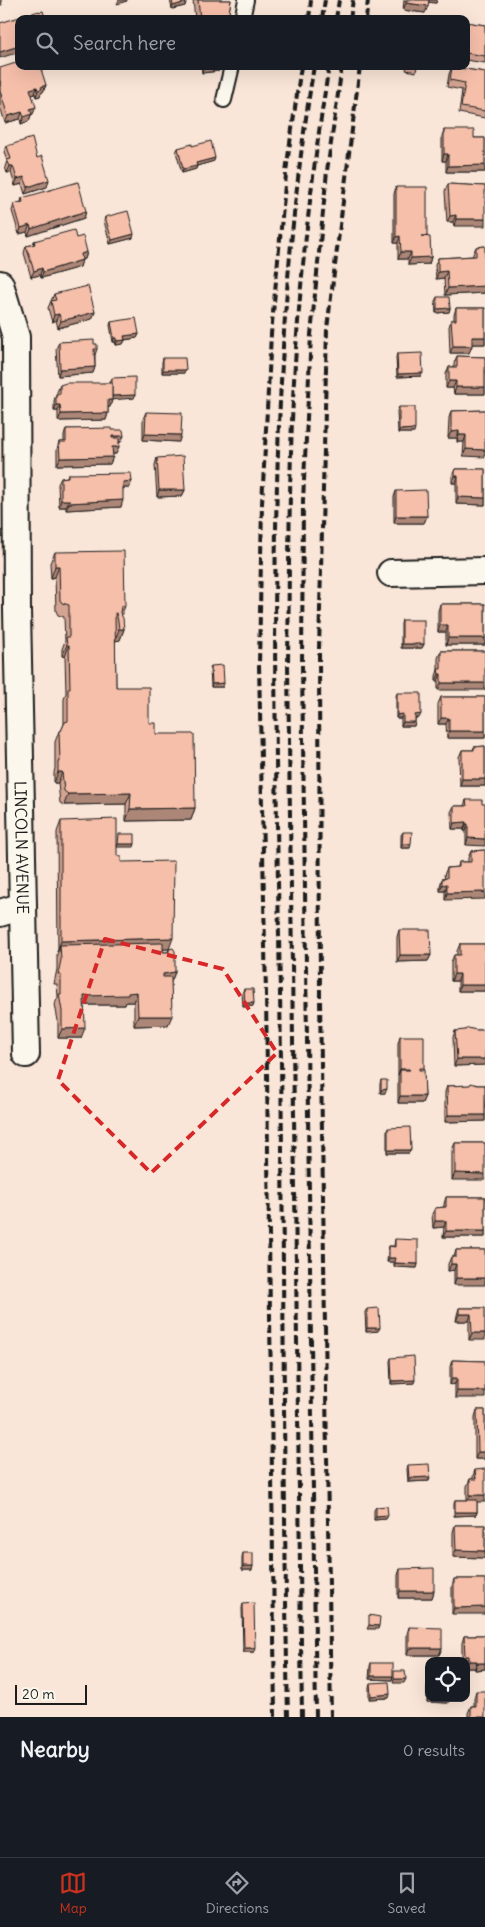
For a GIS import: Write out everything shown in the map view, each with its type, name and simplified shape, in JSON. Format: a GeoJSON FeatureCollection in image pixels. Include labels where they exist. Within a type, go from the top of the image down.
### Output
{"type":"FeatureCollection","features":[{"type":"Feature","properties":{"kind":"street","name":"LINCOLN AVENUE"},"geometry":{"type":"LineString","coordinates":[[0,284],[16,337],[8,613],[11,910],[26,1054]]}},
{"type":"Feature","properties":{"kind":"street"},"geometry":{"type":"LineString","coordinates":[[390,573],[485,571]]}},
{"type":"Feature","properties":{"kind":"lane"},"geometry":{"type":"LineString","coordinates":[[243,15],[246,0]]}},
{"type":"Feature","properties":{"kind":"lane"},"geometry":{"type":"LineString","coordinates":[[224,100],[231,70]]}},
{"type":"Feature","properties":{"kind":"highlighted area"},"geometry":{"type":"Polygon","coordinates":[[[105,939],[223,969],[277,1053],[151,1173],[58,1080],[105,939]]]}},
{"type":"Feature","properties":{"kind":"building"},"geometry":{"type":"Polygon","coordinates":[[[172,0],[186,0],[186,2],[173,6],[172,0]]]}},
{"type":"Feature","properties":{"kind":"building"},"geometry":{"type":"Polygon","coordinates":[[[198,0],[231,0],[229,15],[200,15],[198,0]]]}},
{"type":"Feature","properties":{"kind":"building"},"geometry":{"type":"Polygon","coordinates":[[[406,0],[429,0],[428,6],[406,3],[406,0]]]}},
{"type":"Feature","properties":{"kind":"building"},"geometry":{"type":"Polygon","coordinates":[[[43,11],[44,15],[26,15],[43,11]]]}},
{"type":"Feature","properties":{"kind":"building"},"geometry":{"type":"Polygon","coordinates":[[[15,18],[15,47],[0,52],[0,23],[15,18]]]}},
{"type":"Feature","properties":{"kind":"building"},"geometry":{"type":"Polygon","coordinates":[[[470,23],[485,25],[485,56],[470,54],[470,23]]]}},
{"type":"Feature","properties":{"kind":"building"},"geometry":{"type":"Polygon","coordinates":[[[15,63],[15,70],[41,70],[46,85],[38,90],[37,87],[30,89],[36,107],[30,109],[32,114],[24,117],[22,112],[8,116],[0,91],[0,68],[15,63]]]}},
{"type":"Feature","properties":{"kind":"building"},"geometry":{"type":"Polygon","coordinates":[[[452,70],[485,72],[485,111],[461,107],[465,83],[450,80],[452,70]]]}},
{"type":"Feature","properties":{"kind":"building"},"geometry":{"type":"Polygon","coordinates":[[[444,130],[474,130],[474,138],[485,138],[485,165],[448,166],[448,154],[444,154],[444,130]]]}},
{"type":"Feature","properties":{"kind":"building"},"geometry":{"type":"Polygon","coordinates":[[[32,138],[37,158],[42,156],[49,180],[28,187],[24,177],[17,179],[13,166],[10,166],[7,160],[11,159],[7,146],[32,138]]]}},
{"type":"Feature","properties":{"kind":"building"},"geometry":{"type":"Polygon","coordinates":[[[211,141],[215,158],[196,163],[197,166],[183,169],[178,148],[211,141]]]}},
{"type":"Feature","properties":{"kind":"building"},"geometry":{"type":"Polygon","coordinates":[[[78,182],[86,211],[31,229],[30,225],[21,228],[14,204],[23,202],[22,198],[78,182]]]}},
{"type":"Feature","properties":{"kind":"building"},"geometry":{"type":"Polygon","coordinates":[[[448,184],[485,186],[485,219],[456,219],[456,215],[450,216],[448,184]]]}},
{"type":"Feature","properties":{"kind":"building"},"geometry":{"type":"Polygon","coordinates":[[[396,187],[427,187],[427,236],[422,236],[430,237],[431,257],[411,258],[411,252],[401,252],[400,236],[396,237],[396,187]]]}},
{"type":"Feature","properties":{"kind":"building"},"geometry":{"type":"Polygon","coordinates":[[[128,211],[134,234],[112,240],[105,217],[128,211]]]}},
{"type":"Feature","properties":{"kind":"building"},"geometry":{"type":"Polygon","coordinates":[[[74,230],[76,238],[83,236],[87,252],[81,254],[82,260],[43,272],[42,268],[34,271],[26,246],[35,244],[34,241],[74,230]]]}},
{"type":"Feature","properties":{"kind":"building"},"geometry":{"type":"Polygon","coordinates":[[[485,246],[485,286],[448,288],[447,271],[438,272],[438,258],[476,256],[476,247],[485,246]]]}},
{"type":"Feature","properties":{"kind":"building"},"geometry":{"type":"Polygon","coordinates":[[[88,286],[95,312],[61,321],[59,314],[54,315],[51,301],[56,300],[54,294],[88,286]]]}},
{"type":"Feature","properties":{"kind":"building"},"geometry":{"type":"Polygon","coordinates":[[[437,297],[449,297],[450,308],[437,309],[437,297]]]}},
{"type":"Feature","properties":{"kind":"building"},"geometry":{"type":"Polygon","coordinates":[[[456,308],[485,308],[485,337],[472,337],[472,346],[453,346],[451,320],[456,320],[456,308]]]}},
{"type":"Feature","properties":{"kind":"building"},"geometry":{"type":"Polygon","coordinates":[[[136,318],[139,334],[124,336],[125,340],[117,341],[117,338],[114,338],[111,322],[136,318]]]}},
{"type":"Feature","properties":{"kind":"building"},"geometry":{"type":"Polygon","coordinates":[[[94,340],[94,344],[97,344],[97,349],[94,349],[95,367],[60,369],[59,342],[94,340]]]}},
{"type":"Feature","properties":{"kind":"building"},"geometry":{"type":"Polygon","coordinates":[[[422,353],[423,373],[398,374],[397,354],[422,353]]]}},
{"type":"Feature","properties":{"kind":"building"},"geometry":{"type":"Polygon","coordinates":[[[457,356],[485,357],[485,387],[456,387],[456,381],[449,381],[449,367],[457,367],[457,356]]]}},
{"type":"Feature","properties":{"kind":"building"},"geometry":{"type":"Polygon","coordinates":[[[163,358],[185,358],[186,370],[163,370],[163,358]]]}},
{"type":"Feature","properties":{"kind":"building"},"geometry":{"type":"Polygon","coordinates":[[[135,377],[135,395],[112,396],[112,378],[135,377]]]}},
{"type":"Feature","properties":{"kind":"building"},"geometry":{"type":"Polygon","coordinates":[[[66,383],[112,383],[112,400],[108,400],[108,413],[61,414],[60,405],[56,405],[56,394],[60,394],[60,385],[66,383]]]}},
{"type":"Feature","properties":{"kind":"building"},"geometry":{"type":"Polygon","coordinates":[[[399,407],[415,407],[415,429],[399,430],[399,407]]]}},
{"type":"Feature","properties":{"kind":"building"},"geometry":{"type":"Polygon","coordinates":[[[485,410],[485,450],[466,449],[466,435],[459,435],[459,431],[451,432],[451,411],[485,410]]]}},
{"type":"Feature","properties":{"kind":"building"},"geometry":{"type":"Polygon","coordinates":[[[146,412],[182,413],[181,435],[145,434],[146,412]]]}},
{"type":"Feature","properties":{"kind":"building"},"geometry":{"type":"Polygon","coordinates":[[[112,428],[112,430],[123,430],[124,436],[112,436],[112,438],[119,438],[119,447],[112,447],[113,457],[60,458],[59,442],[66,442],[66,429],[112,428]]]}},
{"type":"Feature","properties":{"kind":"building"},"geometry":{"type":"Polygon","coordinates":[[[183,456],[185,490],[159,490],[157,458],[183,456]]]}},
{"type":"Feature","properties":{"kind":"building"},"geometry":{"type":"Polygon","coordinates":[[[455,469],[485,469],[485,498],[458,497],[458,476],[455,476],[455,469]]]}},
{"type":"Feature","properties":{"kind":"building"},"geometry":{"type":"Polygon","coordinates":[[[131,473],[132,481],[123,482],[123,500],[69,503],[69,500],[61,500],[61,478],[68,477],[68,474],[131,473]]]}},
{"type":"Feature","properties":{"kind":"building"},"geometry":{"type":"Polygon","coordinates":[[[426,490],[427,516],[396,516],[396,491],[426,490]]]}},
{"type":"Feature","properties":{"kind":"building"},"geometry":{"type":"Polygon","coordinates":[[[124,551],[125,606],[121,606],[120,613],[123,618],[124,629],[119,629],[115,613],[116,687],[149,687],[149,723],[156,723],[156,734],[194,734],[195,808],[130,809],[131,793],[68,794],[64,791],[62,772],[58,772],[58,762],[60,762],[59,731],[61,731],[65,722],[68,721],[68,688],[70,688],[69,645],[67,645],[66,637],[69,637],[69,605],[62,603],[60,600],[59,566],[55,566],[55,552],[124,551]]]}},
{"type":"Feature","properties":{"kind":"building"},"geometry":{"type":"Polygon","coordinates":[[[440,604],[485,604],[485,638],[448,638],[448,625],[440,625],[440,604]]]}},
{"type":"Feature","properties":{"kind":"building"},"geometry":{"type":"Polygon","coordinates":[[[402,620],[424,620],[424,644],[402,644],[402,620]]]}},
{"type":"Feature","properties":{"kind":"building"},"geometry":{"type":"Polygon","coordinates":[[[441,651],[485,651],[485,683],[441,683],[441,674],[439,674],[438,669],[441,669],[441,651]]]}},
{"type":"Feature","properties":{"kind":"building"},"geometry":{"type":"Polygon","coordinates":[[[223,665],[224,683],[212,684],[211,666],[223,665]]]}},
{"type":"Feature","properties":{"kind":"building"},"geometry":{"type":"Polygon","coordinates":[[[397,693],[421,693],[421,714],[415,715],[415,722],[403,722],[403,714],[397,715],[397,693]]]}},
{"type":"Feature","properties":{"kind":"building"},"geometry":{"type":"Polygon","coordinates":[[[441,697],[485,697],[485,731],[449,731],[449,718],[441,718],[441,697]]]}},
{"type":"Feature","properties":{"kind":"building"},"geometry":{"type":"Polygon","coordinates":[[[485,746],[485,779],[462,779],[462,750],[474,750],[474,747],[485,746]]]}},
{"type":"Feature","properties":{"kind":"building"},"geometry":{"type":"Polygon","coordinates":[[[466,800],[482,800],[482,804],[485,804],[485,839],[468,838],[468,824],[466,822],[454,823],[454,806],[467,806],[466,800]]]}},
{"type":"Feature","properties":{"kind":"building"},"geometry":{"type":"Polygon","coordinates":[[[117,819],[117,856],[121,856],[121,862],[174,861],[173,938],[61,941],[61,821],[117,819]]]}},
{"type":"Feature","properties":{"kind":"building"},"geometry":{"type":"Polygon","coordinates":[[[403,832],[412,832],[411,844],[402,844],[403,832]]]}},
{"type":"Feature","properties":{"kind":"building"},"geometry":{"type":"Polygon","coordinates":[[[119,834],[135,834],[135,844],[118,844],[119,834]]]}},
{"type":"Feature","properties":{"kind":"building"},"geometry":{"type":"Polygon","coordinates":[[[485,850],[485,892],[447,893],[447,884],[442,885],[442,879],[447,878],[447,868],[459,867],[459,862],[471,862],[471,851],[485,850]]]}},
{"type":"Feature","properties":{"kind":"building"},"geometry":{"type":"Polygon","coordinates":[[[399,930],[430,930],[431,955],[400,955],[399,930]]]}},
{"type":"Feature","properties":{"kind":"building"},"geometry":{"type":"Polygon","coordinates":[[[163,943],[163,952],[169,952],[169,949],[173,948],[175,951],[175,972],[163,974],[163,977],[171,977],[172,1016],[138,1016],[137,992],[128,993],[128,995],[84,996],[85,1028],[62,1029],[62,1011],[59,994],[61,994],[61,975],[58,974],[61,960],[60,945],[163,943]]]}},
{"type":"Feature","properties":{"kind":"building"},"geometry":{"type":"Polygon","coordinates":[[[460,944],[485,944],[485,985],[460,985],[460,974],[454,974],[454,955],[460,955],[460,944]]]}},
{"type":"Feature","properties":{"kind":"building"},"geometry":{"type":"Polygon","coordinates":[[[244,989],[253,989],[254,1003],[245,1003],[244,989]]]}},
{"type":"Feature","properties":{"kind":"building"},"geometry":{"type":"Polygon","coordinates":[[[468,1028],[485,1030],[485,1059],[457,1059],[455,1031],[468,1028]]]}},
{"type":"Feature","properties":{"kind":"building"},"geometry":{"type":"Polygon","coordinates":[[[400,1036],[424,1036],[424,1068],[419,1068],[419,1070],[424,1070],[425,1096],[400,1096],[400,1070],[410,1070],[400,1069],[400,1036]]]}},
{"type":"Feature","properties":{"kind":"building"},"geometry":{"type":"Polygon","coordinates":[[[381,1080],[387,1080],[387,1089],[381,1090],[381,1080]]]}},
{"type":"Feature","properties":{"kind":"building"},"geometry":{"type":"Polygon","coordinates":[[[471,1083],[485,1085],[485,1115],[448,1115],[447,1086],[470,1085],[471,1083]]]}},
{"type":"Feature","properties":{"kind":"building"},"geometry":{"type":"Polygon","coordinates":[[[410,1127],[411,1150],[388,1150],[388,1128],[410,1127]]]}},
{"type":"Feature","properties":{"kind":"building"},"geometry":{"type":"Polygon","coordinates":[[[455,1143],[485,1143],[485,1174],[455,1173],[455,1143]]]}},
{"type":"Feature","properties":{"kind":"building"},"geometry":{"type":"Polygon","coordinates":[[[446,1197],[485,1197],[485,1231],[446,1231],[446,1221],[435,1221],[435,1208],[446,1207],[446,1197]]]}},
{"type":"Feature","properties":{"kind":"building"},"geometry":{"type":"Polygon","coordinates":[[[395,1239],[418,1240],[418,1264],[395,1263],[395,1258],[389,1258],[389,1246],[395,1247],[395,1239]]]}},
{"type":"Feature","properties":{"kind":"building"},"geometry":{"type":"Polygon","coordinates":[[[456,1250],[485,1250],[485,1278],[456,1278],[456,1264],[451,1264],[451,1257],[456,1257],[456,1250]]]}},
{"type":"Feature","properties":{"kind":"building"},"geometry":{"type":"Polygon","coordinates":[[[379,1308],[380,1328],[367,1328],[367,1309],[379,1308]]]}},
{"type":"Feature","properties":{"kind":"building"},"geometry":{"type":"Polygon","coordinates":[[[459,1308],[485,1308],[485,1333],[472,1333],[471,1314],[459,1314],[459,1308]]]}},
{"type":"Feature","properties":{"kind":"building"},"geometry":{"type":"Polygon","coordinates":[[[414,1356],[415,1380],[392,1381],[391,1358],[414,1356]]]}},
{"type":"Feature","properties":{"kind":"building"},"geometry":{"type":"Polygon","coordinates":[[[452,1360],[485,1361],[485,1391],[457,1391],[457,1378],[452,1378],[452,1360]]]}},
{"type":"Feature","properties":{"kind":"building"},"geometry":{"type":"Polygon","coordinates":[[[477,1410],[485,1410],[485,1452],[478,1452],[477,1410]]]}},
{"type":"Feature","properties":{"kind":"building"},"geometry":{"type":"Polygon","coordinates":[[[429,1464],[430,1477],[409,1478],[408,1465],[429,1464]]]}},
{"type":"Feature","properties":{"kind":"building"},"geometry":{"type":"Polygon","coordinates":[[[485,1469],[485,1495],[470,1495],[470,1479],[476,1479],[475,1470],[485,1469]]]}},
{"type":"Feature","properties":{"kind":"building"},"geometry":{"type":"Polygon","coordinates":[[[455,1500],[477,1500],[477,1512],[455,1512],[455,1500]]]}},
{"type":"Feature","properties":{"kind":"building"},"geometry":{"type":"Polygon","coordinates":[[[387,1506],[388,1515],[376,1516],[376,1507],[387,1506]]]}},
{"type":"Feature","properties":{"kind":"building"},"geometry":{"type":"Polygon","coordinates":[[[455,1525],[485,1525],[485,1551],[456,1550],[455,1525]]]}},
{"type":"Feature","properties":{"kind":"building"},"geometry":{"type":"Polygon","coordinates":[[[243,1553],[253,1553],[253,1566],[243,1566],[243,1553]]]}},
{"type":"Feature","properties":{"kind":"building"},"geometry":{"type":"Polygon","coordinates":[[[434,1568],[434,1591],[400,1591],[400,1569],[434,1568]]]}},
{"type":"Feature","properties":{"kind":"building"},"geometry":{"type":"Polygon","coordinates":[[[454,1579],[485,1579],[485,1607],[454,1608],[454,1579]]]}},
{"type":"Feature","properties":{"kind":"building"},"geometry":{"type":"Polygon","coordinates":[[[254,1603],[255,1648],[244,1648],[243,1604],[254,1603]]]}},
{"type":"Feature","properties":{"kind":"building"},"geometry":{"type":"Polygon","coordinates":[[[369,1615],[380,1617],[379,1626],[369,1625],[369,1615]]]}},
{"type":"Feature","properties":{"kind":"building"},"geometry":{"type":"Polygon","coordinates":[[[409,1627],[442,1628],[442,1648],[409,1648],[409,1627]]]}},
{"type":"Feature","properties":{"kind":"building"},"geometry":{"type":"Polygon","coordinates":[[[485,1635],[485,1663],[470,1661],[469,1656],[465,1656],[464,1636],[485,1635]]]}},
{"type":"Feature","properties":{"kind":"building"},"geometry":{"type":"Polygon","coordinates":[[[371,1663],[393,1663],[393,1676],[371,1676],[371,1663]]]}},
{"type":"Feature","properties":{"kind":"building"},"geometry":{"type":"Polygon","coordinates":[[[394,1671],[405,1671],[406,1679],[394,1679],[394,1671]]]}},
{"type":"Feature","properties":{"kind":"building"},"geometry":{"type":"Polygon","coordinates":[[[389,1682],[390,1694],[371,1696],[370,1683],[389,1682]]]}},
{"type":"Feature","properties":{"kind":"building"},"geometry":{"type":"Polygon","coordinates":[[[476,1691],[485,1691],[485,1717],[471,1717],[471,1706],[476,1706],[476,1691]]]}},
{"type":"Feature","properties":{"kind":"railway"},"geometry":{"type":"LineString","coordinates":[[309,15],[311,0]]}},
{"type":"Feature","properties":{"kind":"railway"},"geometry":{"type":"LineString","coordinates":[[323,15],[325,0]]}},
{"type":"Feature","properties":{"kind":"railway"},"geometry":{"type":"LineString","coordinates":[[337,15],[339,0]]}},
{"type":"Feature","properties":{"kind":"railway"},"geometry":{"type":"LineString","coordinates":[[351,15],[353,0]]}},
{"type":"Feature","properties":{"kind":"railway"},"geometry":{"type":"LineString","coordinates":[[366,15],[368,0]]}},
{"type":"Feature","properties":{"kind":"railway"},"geometry":{"type":"LineString","coordinates":[[275,1717],[266,994],[259,665],[262,504],[271,334],[287,164],[300,70]]}},
{"type":"Feature","properties":{"kind":"railway"},"geometry":{"type":"LineString","coordinates":[[288,1717],[276,762],[276,529],[286,297],[298,181],[313,70]]}},
{"type":"Feature","properties":{"kind":"railway"},"geometry":{"type":"LineString","coordinates":[[302,1717],[288,664],[290,512],[294,376],[301,287],[310,199],[328,70]]}},
{"type":"Feature","properties":{"kind":"railway"},"geometry":{"type":"LineString","coordinates":[[316,1717],[302,665],[303,501],[311,335],[327,171],[341,70]]}},
{"type":"Feature","properties":{"kind":"railway"},"geometry":{"type":"LineString","coordinates":[[331,1717],[320,1000],[319,649],[327,329],[359,70]]}}]}
